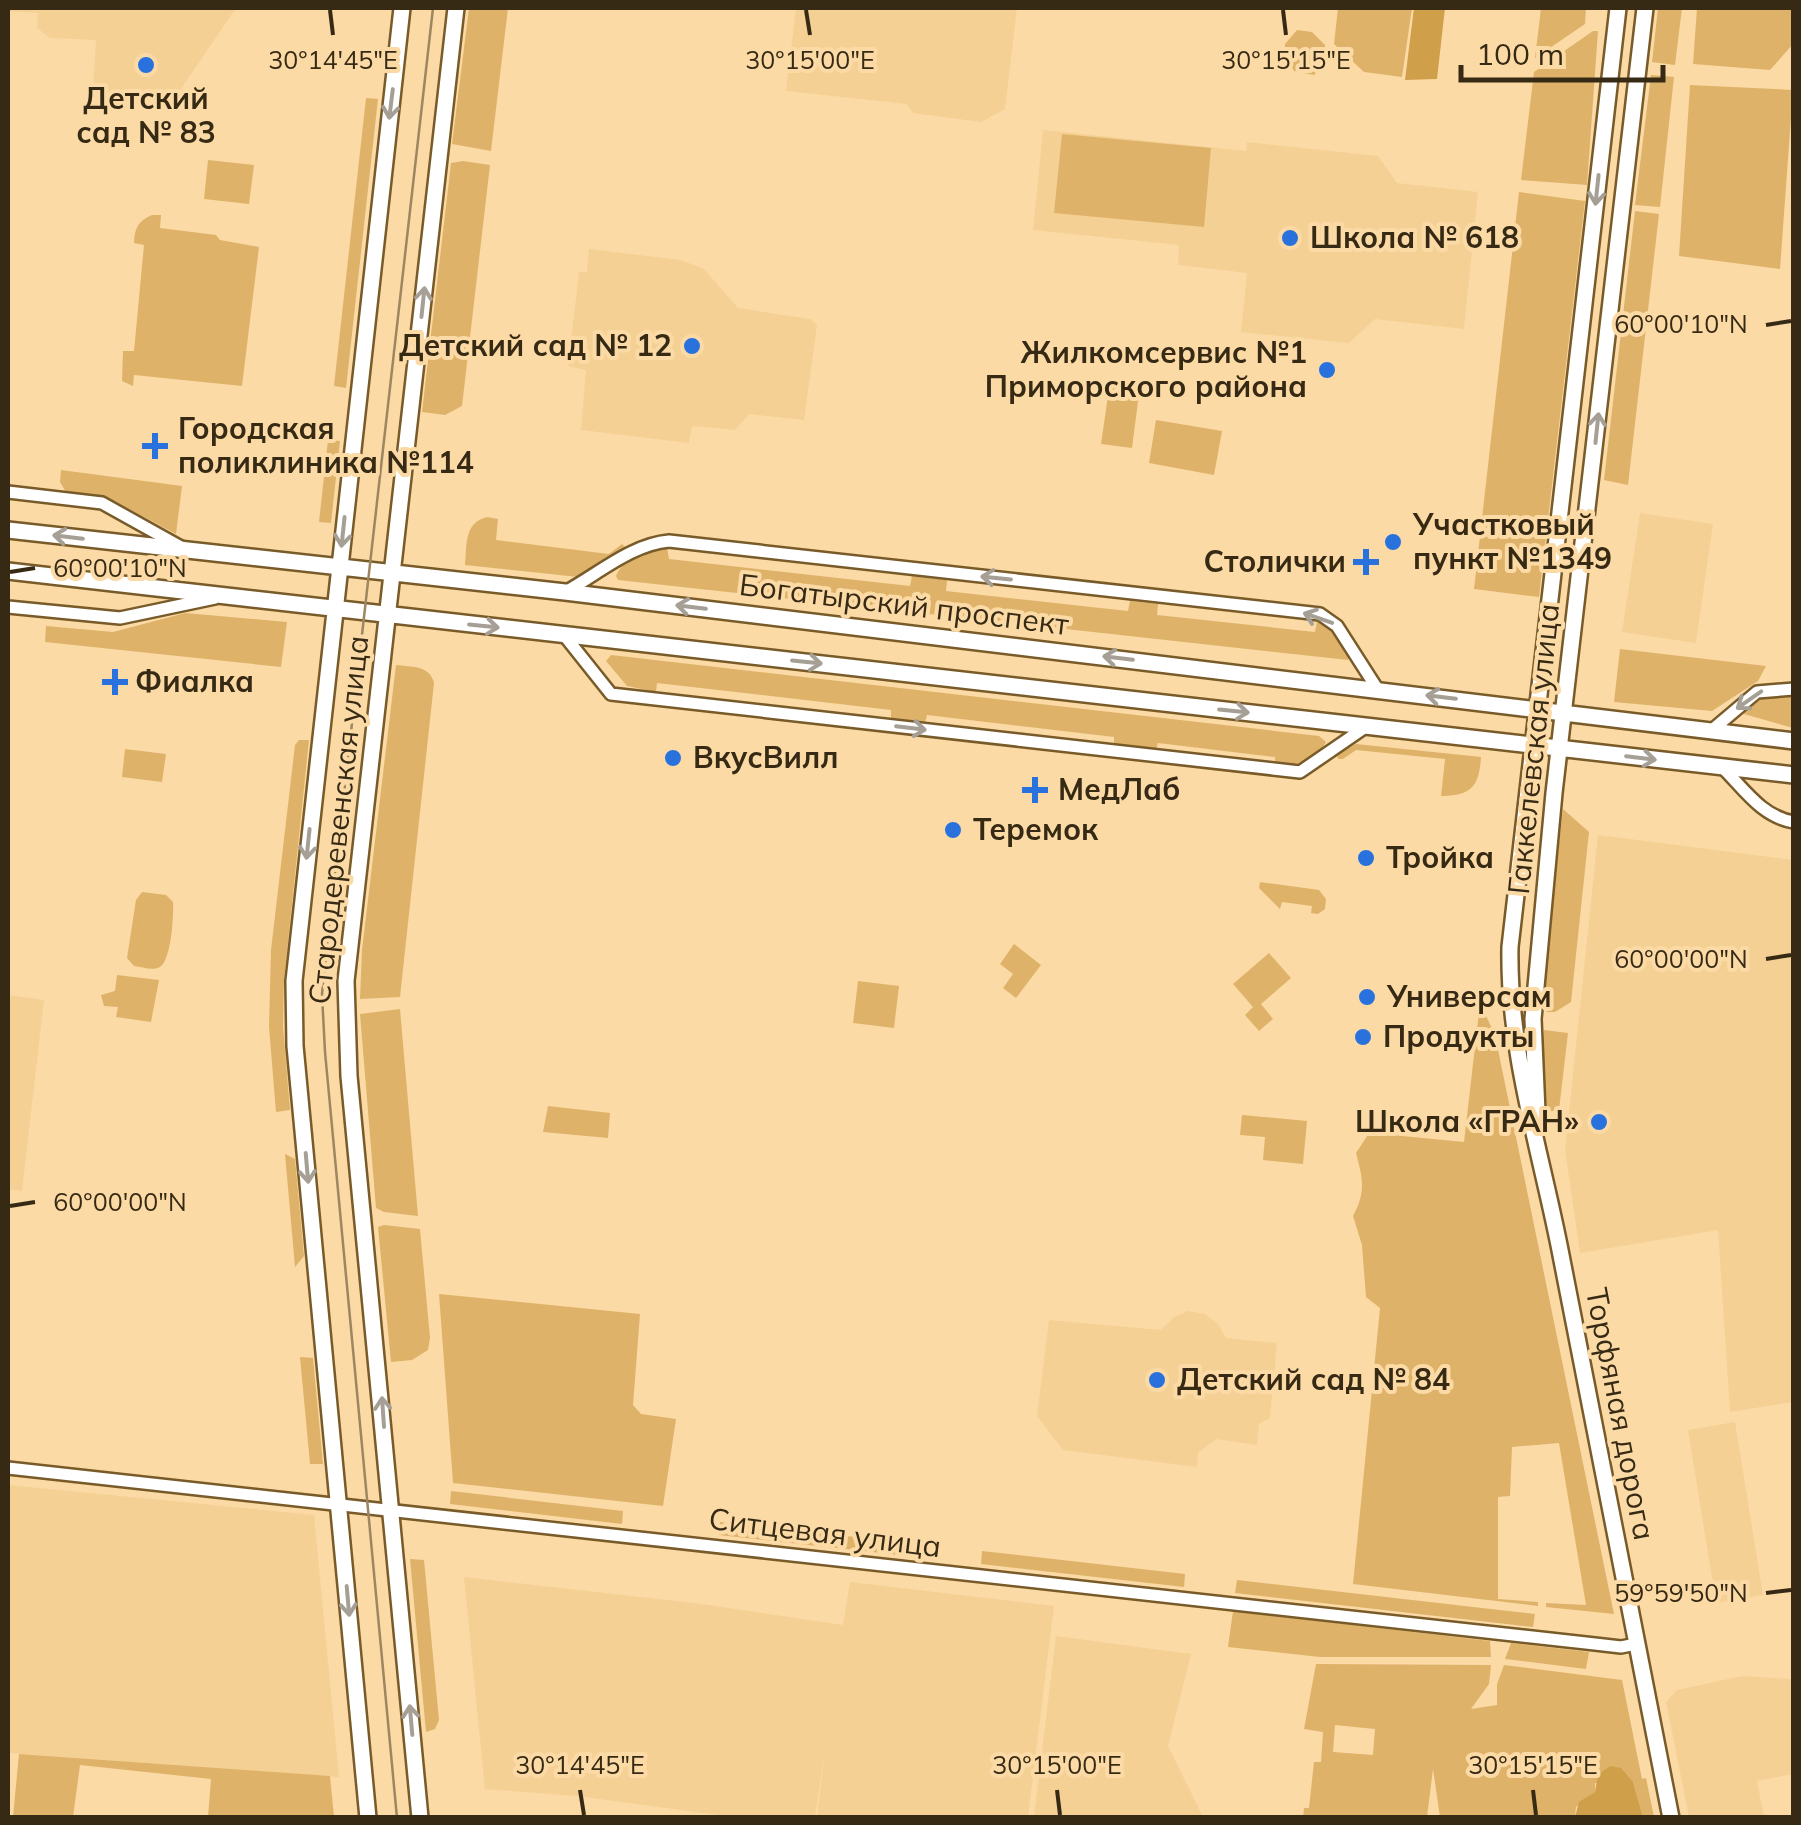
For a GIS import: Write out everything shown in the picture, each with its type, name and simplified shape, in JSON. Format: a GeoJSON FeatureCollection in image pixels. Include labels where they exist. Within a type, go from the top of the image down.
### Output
{"type":"FeatureCollection","features":[{"type":"Feature","properties":{"kind":"main road","name":"Стародеревенская улица"},"geometry":{"type":"LineString","coordinates":[[368,1818],[294,1046],[294,982],[402,8]]}},
{"type":"Feature","properties":{"kind":"main road","name":"Стародеревенская улица"},"geometry":{"type":"LineString","coordinates":[[420,1818],[349,1076],[346,981],[456,8]]}},
{"type":"Feature","properties":{"kind":"main road","name":"Гаккелевская улица"},"geometry":{"type":"LineString","coordinates":[[1510,947],[1618,8]]}},
{"type":"Feature","properties":{"kind":"main road","name":"Гаккелевская улица"},"geometry":{"type":"LineString","coordinates":[[1533,1020],[1560,748],[1645,8]]}},
{"type":"Feature","properties":{"kind":"main road","name":"Богатырский проспект"},"geometry":{"type":"LineString","coordinates":[[8,530],[565,592],[1794,741]]}},
{"type":"Feature","properties":{"kind":"main road"},"geometry":{"type":"LineString","coordinates":[[8,571],[1794,775]]}},
{"type":"Feature","properties":{"kind":"main road","name":"Торфяная дорога"},"geometry":{"type":"LineString","coordinates":[[1510,947],[1512,1021],[1526,1100],[1537,1139],[1671,1818]]}},
{"type":"Feature","properties":{"kind":"main road","name":"Торфяная дорога"},"geometry":{"type":"LineString","coordinates":[[1533,1020],[1537,1139]]}},
{"type":"Feature","properties":{"kind":"street"},"geometry":{"type":"LineString","coordinates":[[8,492],[102,503],[188,552]]}},
{"type":"Feature","properties":{"kind":"street"},"geometry":{"type":"LineString","coordinates":[[565,592],[652,542],[669,540],[1320,614],[1337,626],[1378,690]]}},
{"type":"Feature","properties":{"kind":"street"},"geometry":{"type":"LineString","coordinates":[[8,607],[120,618],[225,596]]}},
{"type":"Feature","properties":{"kind":"street"},"geometry":{"type":"LineString","coordinates":[[564,634],[611,694],[1300,772],[1368,726]]}},
{"type":"Feature","properties":{"kind":"street"},"geometry":{"type":"LineString","coordinates":[[1712,730],[1757,692],[1768,688],[1794,689]]}},
{"type":"Feature","properties":{"kind":"street"},"geometry":{"type":"LineString","coordinates":[[1723,768],[1762,809],[1794,822]]}},
{"type":"Feature","properties":{"kind":"street","name":"Ситцевая улица"},"geometry":{"type":"LineString","coordinates":[[8,1468],[1621,1647],[1636,1644]]}},
{"type":"Feature","properties":{"kind":"shaded area","name":"Детский сад № 83"},"geometry":{"type":"Polygon","coordinates":[[[8,8],[236,8],[174,99],[151,104],[101,100],[93,89],[96,40],[50,38],[37,28],[38,13],[8,8]]]}},
{"type":"Feature","properties":{"kind":"shaded area"},"geometry":{"type":"Polygon","coordinates":[[[469,8],[508,8],[491,151],[452,144],[469,8]]]}},
{"type":"Feature","properties":{"kind":"shaded area"},"geometry":{"type":"Polygon","coordinates":[[[796,8],[1017,8],[1005,109],[981,122],[913,113],[907,104],[786,91],[796,8]]]}},
{"type":"Feature","properties":{"kind":"shaded area"},"geometry":{"type":"Polygon","coordinates":[[[1338,8],[1412,8],[1402,77],[1364,72],[1334,44],[1338,8]]]}},
{"type":"Feature","properties":{"kind":"shaded area"},"geometry":{"type":"Polygon","coordinates":[[[1414,8],[1445,8],[1437,79],[1405,80],[1414,8]]]}},
{"type":"Feature","properties":{"kind":"shaded area"},"geometry":{"type":"Polygon","coordinates":[[[1541,8],[1586,8],[1585,24],[1535,58],[1541,8]]]}},
{"type":"Feature","properties":{"kind":"shaded area"},"geometry":{"type":"Polygon","coordinates":[[[1658,8],[1682,8],[1675,65],[1652,62],[1658,8]]]}},
{"type":"Feature","properties":{"kind":"shaded area"},"geometry":{"type":"Polygon","coordinates":[[[1697,8],[1793,8],[1793,44],[1770,70],[1693,64],[1697,8]]]}},
{"type":"Feature","properties":{"kind":"shaded area"},"geometry":{"type":"Polygon","coordinates":[[[1297,30],[1312,32],[1325,45],[1325,59],[1314,75],[1294,71],[1285,56],[1285,44],[1297,30]]]}},
{"type":"Feature","properties":{"kind":"shaded area"},"geometry":{"type":"Polygon","coordinates":[[[1598,31],[1587,185],[1521,180],[1534,72],[1598,31]]]}},
{"type":"Feature","properties":{"kind":"shaded area"},"geometry":{"type":"Polygon","coordinates":[[[1651,75],[1674,77],[1660,207],[1635,205],[1651,75]]]}},
{"type":"Feature","properties":{"kind":"shaded area"},"geometry":{"type":"Polygon","coordinates":[[[1690,85],[1793,90],[1780,269],[1679,256],[1690,85]]]}},
{"type":"Feature","properties":{"kind":"shaded area"},"geometry":{"type":"Polygon","coordinates":[[[366,98],[378,99],[346,388],[334,386],[366,98]]]}},
{"type":"Feature","properties":{"kind":"shaded area","name":"Школа № 618"},"geometry":{"type":"Polygon","coordinates":[[[1043,130],[1246,151],[1247,142],[1378,156],[1397,183],[1478,192],[1464,329],[1375,319],[1349,343],[1241,332],[1247,273],[1178,265],[1179,245],[1033,230],[1043,130]]]}},
{"type":"Feature","properties":{"kind":"shaded area"},"geometry":{"type":"Polygon","coordinates":[[[1062,134],[1211,148],[1204,227],[1054,213],[1062,134]]]}},
{"type":"Feature","properties":{"kind":"shaded area"},"geometry":{"type":"Polygon","coordinates":[[[208,160],[254,165],[249,204],[204,199],[208,160]]]}},
{"type":"Feature","properties":{"kind":"shaded area"},"geometry":{"type":"Polygon","coordinates":[[[451,163],[490,165],[462,406],[445,415],[422,412],[451,163]]]}},
{"type":"Feature","properties":{"kind":"shaded area"},"geometry":{"type":"Polygon","coordinates":[[[1519,192],[1585,201],[1539,597],[1474,589],[1519,192]]]}},
{"type":"Feature","properties":{"kind":"shaded area"},"geometry":{"type":"Polygon","coordinates":[[[1635,211],[1659,214],[1628,485],[1604,480],[1635,211]]]}},
{"type":"Feature","properties":{"kind":"shaded area"},"geometry":{"type":"Polygon","coordinates":[[[152,215],[161,215],[160,228],[216,235],[220,240],[259,247],[242,386],[134,375],[133,386],[122,381],[123,351],[134,351],[144,245],[134,243],[135,233],[140,223],[152,215]]]}},
{"type":"Feature","properties":{"kind":"shaded area","name":"Детский сад № 12"},"geometry":{"type":"Polygon","coordinates":[[[589,249],[681,260],[704,269],[738,308],[810,319],[817,325],[804,420],[749,414],[735,430],[692,426],[689,443],[581,430],[586,370],[568,366],[579,272],[587,272],[589,249]]]}},
{"type":"Feature","properties":{"kind":"shaded area"},"geometry":{"type":"Polygon","coordinates":[[[1110,382],[1140,386],[1132,448],[1101,444],[1110,382]]]}},
{"type":"Feature","properties":{"kind":"shaded area"},"geometry":{"type":"Polygon","coordinates":[[[1156,420],[1222,431],[1214,475],[1149,463],[1156,420]]]}},
{"type":"Feature","properties":{"kind":"shaded area"},"geometry":{"type":"Polygon","coordinates":[[[328,440],[340,441],[331,523],[319,522],[328,440]]]}},
{"type":"Feature","properties":{"kind":"shaded area"},"geometry":{"type":"Polygon","coordinates":[[[61,470],[182,486],[176,534],[112,500],[66,492],[60,482],[61,470]]]}},
{"type":"Feature","properties":{"kind":"shaded area"},"geometry":{"type":"Polygon","coordinates":[[[1640,513],[1713,524],[1696,643],[1622,632],[1640,513]]]}},
{"type":"Feature","properties":{"kind":"shaded area"},"geometry":{"type":"Polygon","coordinates":[[[487,517],[498,519],[496,540],[609,554],[622,544],[626,548],[578,577],[465,565],[470,529],[487,517]]]}},
{"type":"Feature","properties":{"kind":"shaded area"},"geometry":{"type":"Polygon","coordinates":[[[667,547],[669,559],[910,586],[912,576],[947,580],[946,591],[1128,611],[1130,601],[1158,604],[1157,615],[1315,632],[1317,621],[1328,625],[1348,660],[618,580],[619,570],[630,559],[667,547]]]}},
{"type":"Feature","properties":{"kind":"shaded area"},"geometry":{"type":"Polygon","coordinates":[[[185,613],[287,622],[281,667],[45,642],[46,626],[113,632],[185,613]]]}},
{"type":"Feature","properties":{"kind":"shaded area"},"geometry":{"type":"Polygon","coordinates":[[[1620,649],[1766,666],[1758,681],[1712,711],[1614,702],[1620,649]]]}},
{"type":"Feature","properties":{"kind":"shaded area"},"geometry":{"type":"Polygon","coordinates":[[[611,655],[1319,736],[1326,742],[1304,761],[1275,765],[1275,757],[1158,743],[1156,750],[1114,746],[1114,737],[927,715],[925,723],[891,719],[891,710],[657,683],[656,692],[627,686],[606,661],[611,655]]]}},
{"type":"Feature","properties":{"kind":"shaded area"},"geometry":{"type":"Polygon","coordinates":[[[396,665],[424,670],[434,683],[400,997],[360,999],[362,950],[396,665]]]}},
{"type":"Feature","properties":{"kind":"shaded area"},"geometry":{"type":"Polygon","coordinates":[[[1793,697],[1793,728],[1744,714],[1759,699],[1793,697]]]}},
{"type":"Feature","properties":{"kind":"shaded area"},"geometry":{"type":"Polygon","coordinates":[[[299,740],[309,740],[284,981],[283,1026],[290,1110],[276,1112],[269,1027],[271,950],[295,745],[299,740]]]}},
{"type":"Feature","properties":{"kind":"shaded area"},"geometry":{"type":"Polygon","coordinates":[[[1356,744],[1481,757],[1478,776],[1466,792],[1441,796],[1445,759],[1356,750],[1338,759],[1337,754],[1356,744]]]}},
{"type":"Feature","properties":{"kind":"shaded area"},"geometry":{"type":"Polygon","coordinates":[[[125,749],[166,754],[162,782],[122,777],[125,749]]]}},
{"type":"Feature","properties":{"kind":"shaded area"},"geometry":{"type":"Polygon","coordinates":[[[1563,809],[1589,832],[1571,1002],[1555,1012],[1547,1012],[1541,1004],[1563,809]]]}},
{"type":"Feature","properties":{"kind":"shaded area"},"geometry":{"type":"Polygon","coordinates":[[[1598,835],[1793,860],[1793,1402],[1730,1412],[1718,1230],[1580,1253],[1565,1150],[1598,835]]]}},
{"type":"Feature","properties":{"kind":"shaded area"},"geometry":{"type":"Polygon","coordinates":[[[1260,882],[1319,890],[1326,899],[1325,909],[1311,913],[1312,906],[1282,902],[1280,909],[1259,888],[1260,882]]]}},
{"type":"Feature","properties":{"kind":"shaded area"},"geometry":{"type":"Polygon","coordinates":[[[142,892],[166,895],[173,902],[164,963],[151,969],[134,966],[127,958],[136,900],[142,892]]]}},
{"type":"Feature","properties":{"kind":"shaded area"},"geometry":{"type":"Polygon","coordinates":[[[1014,944],[1041,965],[1016,998],[1003,988],[1013,974],[1000,964],[1014,944]]]}},
{"type":"Feature","properties":{"kind":"shaded area"},"geometry":{"type":"Polygon","coordinates":[[[1269,953],[1291,978],[1261,1004],[1273,1019],[1259,1031],[1245,1015],[1253,1007],[1233,984],[1269,953]]]}},
{"type":"Feature","properties":{"kind":"shaded area"},"geometry":{"type":"Polygon","coordinates":[[[117,975],[159,980],[151,1022],[116,1017],[118,1007],[104,1006],[101,995],[115,991],[117,975]]]}},
{"type":"Feature","properties":{"kind":"shaded area"},"geometry":{"type":"Polygon","coordinates":[[[858,981],[899,986],[894,1028],[853,1023],[858,981]]]}},
{"type":"Feature","properties":{"kind":"shaded area"},"geometry":{"type":"Polygon","coordinates":[[[8,995],[44,1000],[22,1191],[8,1189],[8,995]]]}},
{"type":"Feature","properties":{"kind":"shaded area"},"geometry":{"type":"Polygon","coordinates":[[[1480,1003],[1495,1035],[1614,1614],[1546,1607],[1546,1603],[1586,1605],[1559,1443],[1512,1447],[1510,1496],[1498,1497],[1498,1599],[1538,1602],[1538,1606],[1353,1584],[1380,1308],[1366,1297],[1362,1245],[1353,1216],[1362,1185],[1356,1153],[1373,1127],[1386,1126],[1392,1135],[1464,1142],[1480,1003]]]}},
{"type":"Feature","properties":{"kind":"shaded area"},"geometry":{"type":"Polygon","coordinates":[[[400,1009],[418,1216],[376,1208],[360,1014],[400,1009]]]}},
{"type":"Feature","properties":{"kind":"shaded area"},"geometry":{"type":"Polygon","coordinates":[[[1544,1030],[1568,1033],[1559,1110],[1545,1112],[1539,1084],[1544,1030]]]}},
{"type":"Feature","properties":{"kind":"shaded area"},"geometry":{"type":"Polygon","coordinates":[[[548,1106],[610,1113],[608,1138],[543,1132],[548,1106]]]}},
{"type":"Feature","properties":{"kind":"shaded area"},"geometry":{"type":"Polygon","coordinates":[[[1242,1115],[1307,1121],[1303,1164],[1263,1160],[1265,1137],[1240,1135],[1242,1115]]]}},
{"type":"Feature","properties":{"kind":"shaded area"},"geometry":{"type":"Polygon","coordinates":[[[285,1154],[295,1159],[304,1256],[295,1267],[285,1154]]]}},
{"type":"Feature","properties":{"kind":"shaded area"},"geometry":{"type":"Polygon","coordinates":[[[378,1227],[420,1229],[430,1338],[428,1350],[412,1360],[391,1362],[378,1227]]]}},
{"type":"Feature","properties":{"kind":"shaded area"},"geometry":{"type":"Polygon","coordinates":[[[439,1294],[640,1314],[633,1405],[641,1414],[676,1419],[663,1506],[453,1483],[439,1294]]]}},
{"type":"Feature","properties":{"kind":"shaded area","name":"Детский сад № 84"},"geometry":{"type":"Polygon","coordinates":[[[1188,1311],[1205,1314],[1218,1324],[1226,1338],[1277,1343],[1270,1418],[1259,1424],[1257,1445],[1216,1439],[1198,1453],[1197,1467],[1063,1450],[1037,1416],[1049,1320],[1161,1330],[1174,1317],[1188,1311]]]}},
{"type":"Feature","properties":{"kind":"shaded area"},"geometry":{"type":"Polygon","coordinates":[[[300,1357],[313,1358],[323,1464],[310,1464],[300,1357]]]}},
{"type":"Feature","properties":{"kind":"shaded area"},"geometry":{"type":"Polygon","coordinates":[[[1735,1422],[1763,1595],[1716,1603],[1688,1430],[1735,1422]]]}},
{"type":"Feature","properties":{"kind":"shaded area"},"geometry":{"type":"Polygon","coordinates":[[[8,1485],[314,1515],[339,1777],[8,1753],[8,1485]]]}},
{"type":"Feature","properties":{"kind":"shaded area"},"geometry":{"type":"Polygon","coordinates":[[[451,1491],[623,1511],[622,1524],[450,1504],[451,1491]]]}},
{"type":"Feature","properties":{"kind":"shaded area"},"geometry":{"type":"Polygon","coordinates":[[[720,1522],[910,1543],[909,1556],[719,1535],[720,1522]]]}},
{"type":"Feature","properties":{"kind":"shaded area"},"geometry":{"type":"Polygon","coordinates":[[[982,1551],[1185,1574],[1184,1587],[981,1564],[982,1551]]]}},
{"type":"Feature","properties":{"kind":"shaded area"},"geometry":{"type":"Polygon","coordinates":[[[410,1559],[424,1560],[439,1720],[435,1729],[426,1732],[410,1559]]]}},
{"type":"Feature","properties":{"kind":"shaded area"},"geometry":{"type":"Polygon","coordinates":[[[464,1577],[702,1604],[843,1625],[850,1582],[1054,1606],[1028,1817],[817,1817],[825,1750],[815,1817],[733,1817],[577,1796],[485,1789],[464,1577]]]}},
{"type":"Feature","properties":{"kind":"shaded area"},"geometry":{"type":"Polygon","coordinates":[[[1237,1580],[1535,1614],[1533,1627],[1235,1593],[1237,1580]]]}},
{"type":"Feature","properties":{"kind":"shaded area"},"geometry":{"type":"Polygon","coordinates":[[[1233,1611],[1490,1641],[1491,1657],[1320,1657],[1228,1647],[1233,1611]]]}},
{"type":"Feature","properties":{"kind":"shaded area"},"geometry":{"type":"Polygon","coordinates":[[[1056,1636],[1191,1654],[1168,1746],[1203,1817],[1034,1817],[1056,1636]]]}},
{"type":"Feature","properties":{"kind":"shaded area"},"geometry":{"type":"Polygon","coordinates":[[[1511,1643],[1589,1652],[1586,1669],[1505,1659],[1511,1643]]]}},
{"type":"Feature","properties":{"kind":"shaded area"},"geometry":{"type":"Polygon","coordinates":[[[1316,1664],[1491,1665],[1489,1684],[1471,1709],[1497,1705],[1497,1684],[1504,1665],[1622,1680],[1642,1779],[1646,1778],[1654,1817],[1643,1817],[1633,1782],[1595,1783],[1595,1792],[1576,1807],[1575,1817],[1440,1817],[1433,1769],[1427,1817],[1303,1818],[1304,1808],[1309,1808],[1314,1762],[1321,1762],[1323,1732],[1304,1729],[1316,1664]],[[1335,1725],[1333,1752],[1373,1755],[1375,1729],[1335,1725]]]}},
{"type":"Feature","properties":{"kind":"shaded area"},"geometry":{"type":"Polygon","coordinates":[[[1742,1676],[1790,1679],[1794,1698],[1793,1774],[1757,1781],[1764,1817],[1689,1817],[1666,1702],[1677,1690],[1742,1676]]]}},
{"type":"Feature","properties":{"kind":"shaded area"},"geometry":{"type":"Polygon","coordinates":[[[19,1754],[330,1776],[334,1817],[208,1817],[211,1779],[80,1765],[73,1817],[13,1817],[19,1754]]]}},
{"type":"Feature","properties":{"kind":"shaded area"},"geometry":{"type":"Polygon","coordinates":[[[1611,1766],[1621,1768],[1633,1782],[1643,1817],[1575,1817],[1579,1802],[1595,1792],[1598,1774],[1611,1766]]]}},
{"type":"Feature","properties":{"kind":"tram line"},"geometry":{"type":"LineString","coordinates":[[397,1818],[322,994],[433,8]]}},
{"type":"Feature","properties":{"kind":"place","name":"Детский сад № 83"},"geometry":{"type":"Point","coordinates":[146,65]}},
{"type":"Feature","properties":{"kind":"place","name":"Школа № 618"},"geometry":{"type":"Point","coordinates":[1290,238]}},
{"type":"Feature","properties":{"kind":"place","name":"Детский сад № 12"},"geometry":{"type":"Point","coordinates":[692,346]}},
{"type":"Feature","properties":{"kind":"place","name":"Жилкомсервис №1 Приморского района"},"geometry":{"type":"Point","coordinates":[1327,370]}},
{"type":"Feature","properties":{"kind":"place","name":"Городская поликлиника №114"},"geometry":{"type":"Point","coordinates":[155,446]}},
{"type":"Feature","properties":{"kind":"place","name":"Участковый пункт №1349"},"geometry":{"type":"Point","coordinates":[1393,542]}},
{"type":"Feature","properties":{"kind":"place","name":"Столички"},"geometry":{"type":"Point","coordinates":[1366,562]}},
{"type":"Feature","properties":{"kind":"place","name":"Фиалка"},"geometry":{"type":"Point","coordinates":[115,682]}},
{"type":"Feature","properties":{"kind":"place","name":"ВкусВилл"},"geometry":{"type":"Point","coordinates":[673,758]}},
{"type":"Feature","properties":{"kind":"place","name":"МедЛаб"},"geometry":{"type":"Point","coordinates":[1035,790]}},
{"type":"Feature","properties":{"kind":"place","name":"Теремок"},"geometry":{"type":"Point","coordinates":[953,830]}},
{"type":"Feature","properties":{"kind":"place","name":"Тройка"},"geometry":{"type":"Point","coordinates":[1366,858]}},
{"type":"Feature","properties":{"kind":"place","name":"Универсам"},"geometry":{"type":"Point","coordinates":[1367,997]}},
{"type":"Feature","properties":{"kind":"place","name":"Продукты"},"geometry":{"type":"Point","coordinates":[1363,1037]}},
{"type":"Feature","properties":{"kind":"place","name":"Школа «ГРАН»"},"geometry":{"type":"Point","coordinates":[1599,1122]}},
{"type":"Feature","properties":{"kind":"place","name":"Детский сад № 84"},"geometry":{"type":"Point","coordinates":[1157,1380]}}]}
